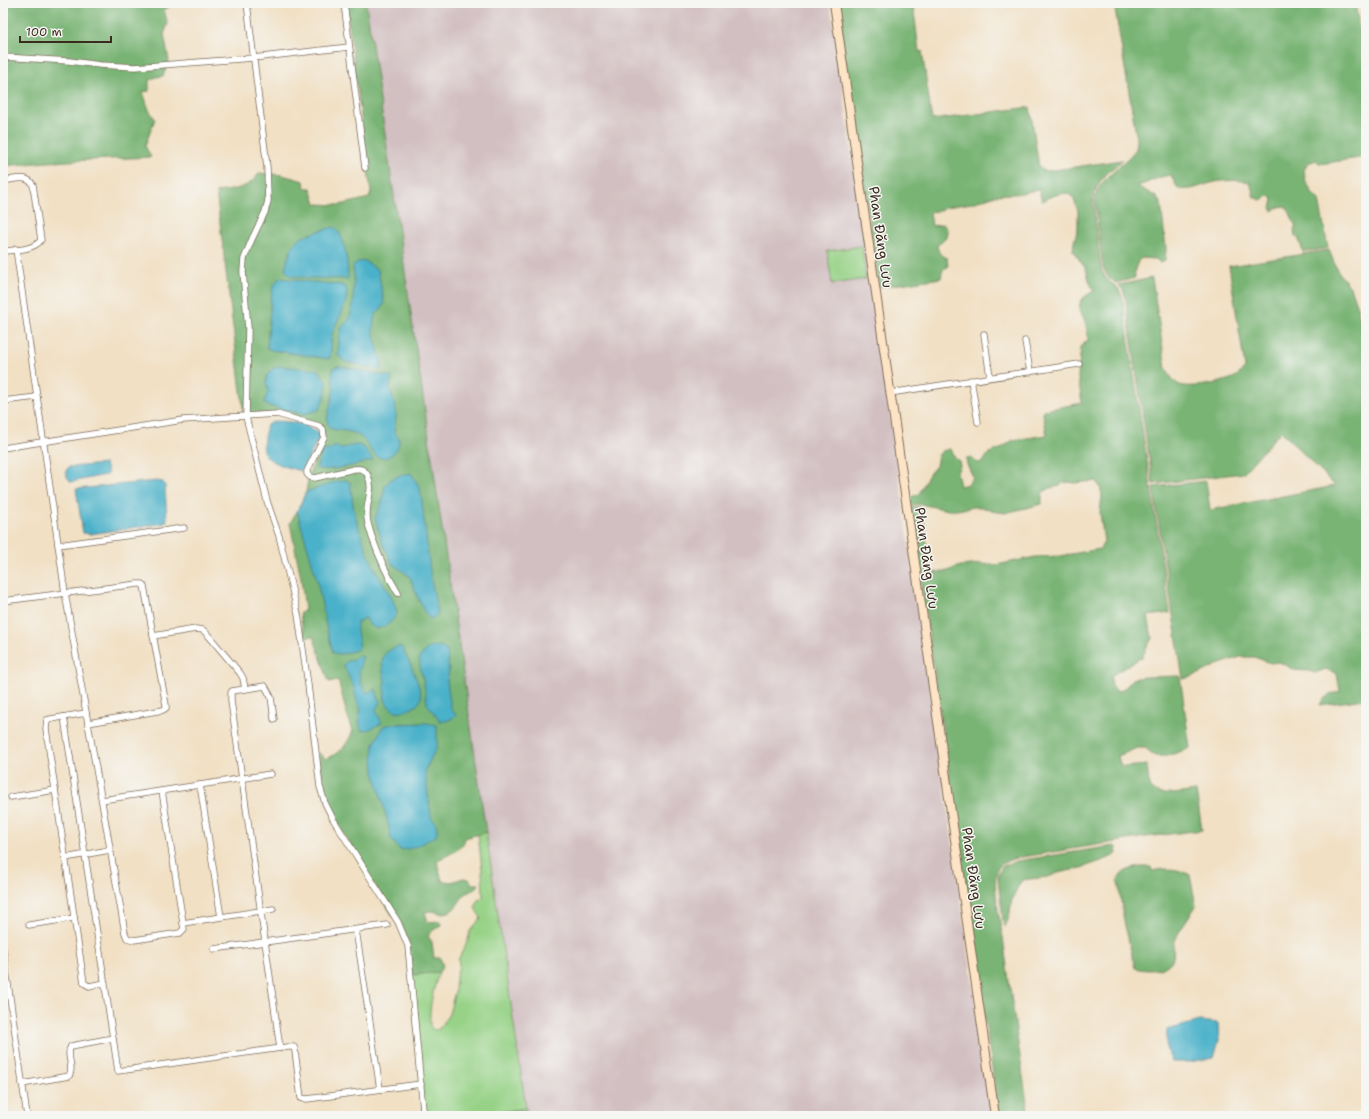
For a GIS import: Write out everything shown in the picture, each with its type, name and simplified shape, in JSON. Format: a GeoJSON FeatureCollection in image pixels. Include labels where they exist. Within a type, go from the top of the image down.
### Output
{"type":"FeatureCollection","features":[{"type":"Feature","properties":{"kind":"street"},"geometry":{"type":"LineString","coordinates":[[247,3],[267,167],[268,201],[265,212],[244,259],[248,328],[246,417],[267,501],[281,543],[298,614],[320,787],[332,819],[398,922],[408,946],[421,1084],[422,1116]]}},
{"type":"Feature","properties":{"kind":"street"},"geometry":{"type":"LineString","coordinates":[[344,3],[365,168]]}},
{"type":"Feature","properties":{"kind":"street","name":"Phan Đăng Lưu"},"geometry":{"type":"LineString","coordinates":[[834,3],[995,1116]]}},
{"type":"Feature","properties":{"kind":"street"},"geometry":{"type":"LineString","coordinates":[[3,57],[69,60],[100,65],[135,66],[253,58],[349,47]]}},
{"type":"Feature","properties":{"kind":"street"},"geometry":{"type":"LineString","coordinates":[[3,181],[27,179],[33,185],[41,240],[38,244],[32,247],[3,251]]}},
{"type":"Feature","properties":{"kind":"street"},"geometry":{"type":"LineString","coordinates":[[16,249],[65,593],[125,933],[127,938],[134,940],[180,933],[184,929],[162,791]]}},
{"type":"Feature","properties":{"kind":"street"},"geometry":{"type":"LineString","coordinates":[[984,334],[990,377]]}},
{"type":"Feature","properties":{"kind":"street"},"geometry":{"type":"LineString","coordinates":[[1025,341],[1030,372]]}},
{"type":"Feature","properties":{"kind":"street"},"geometry":{"type":"LineString","coordinates":[[890,393],[1080,364]]}},
{"type":"Feature","properties":{"kind":"street"},"geometry":{"type":"LineString","coordinates":[[971,380],[978,422]]}},
{"type":"Feature","properties":{"kind":"street"},"geometry":{"type":"LineString","coordinates":[[3,401],[37,397]]}},
{"type":"Feature","properties":{"kind":"street"},"geometry":{"type":"LineString","coordinates":[[3,448],[183,420],[277,414],[319,426],[323,429],[324,437],[307,471],[307,474],[310,478],[324,477],[360,468],[365,470],[371,485],[367,506],[367,517],[378,554],[386,573],[398,593]]}},
{"type":"Feature","properties":{"kind":"street"},"geometry":{"type":"LineString","coordinates":[[58,545],[184,528]]}},
{"type":"Feature","properties":{"kind":"street"},"geometry":{"type":"LineString","coordinates":[[3,601],[142,584],[144,586],[166,708],[163,710],[88,723]]}},
{"type":"Feature","properties":{"kind":"street"},"geometry":{"type":"LineString","coordinates":[[153,636],[196,629],[203,630],[242,675],[245,689]]}},
{"type":"Feature","properties":{"kind":"street"},"geometry":{"type":"LineString","coordinates":[[274,719],[271,697],[265,686],[232,691],[230,694],[280,1048]]}},
{"type":"Feature","properties":{"kind":"street"},"geometry":{"type":"LineString","coordinates":[[86,713],[51,719],[48,720],[46,724],[84,983],[89,986],[105,983]]}},
{"type":"Feature","properties":{"kind":"street"},"geometry":{"type":"LineString","coordinates":[[64,716],[118,1071],[294,1047],[301,1098],[307,1099],[421,1084]]}},
{"type":"Feature","properties":{"kind":"street"},"geometry":{"type":"LineString","coordinates":[[102,800],[271,774]]}},
{"type":"Feature","properties":{"kind":"street"},"geometry":{"type":"LineString","coordinates":[[200,785],[221,917]]}},
{"type":"Feature","properties":{"kind":"street"},"geometry":{"type":"LineString","coordinates":[[11,797],[55,790]]}},
{"type":"Feature","properties":{"kind":"street"},"geometry":{"type":"LineString","coordinates":[[65,858],[110,850]]}},
{"type":"Feature","properties":{"kind":"street"},"geometry":{"type":"LineString","coordinates":[[183,923],[273,908]]}},
{"type":"Feature","properties":{"kind":"street"},"geometry":{"type":"LineString","coordinates":[[28,925],[74,918]]}},
{"type":"Feature","properties":{"kind":"street"},"geometry":{"type":"LineString","coordinates":[[214,948],[387,926]]}},
{"type":"Feature","properties":{"kind":"street"},"geometry":{"type":"LineString","coordinates":[[356,930],[380,1089]]}},
{"type":"Feature","properties":{"kind":"street"},"geometry":{"type":"LineString","coordinates":[[3,949],[27,1116]]}},
{"type":"Feature","properties":{"kind":"street"},"geometry":{"type":"LineString","coordinates":[[22,1084],[70,1076],[71,1070],[68,1051],[71,1046],[113,1038]]}},
{"type":"Feature","properties":{"kind":"shaded area"},"geometry":{"type":"Polygon","coordinates":[[[364,3],[830,3],[992,1116],[527,1116],[364,3]]]}},
{"type":"Feature","properties":{"kind":"green space"},"geometry":{"type":"Polygon","coordinates":[[[3,3],[176,3],[164,10],[168,24],[164,34],[169,61],[163,76],[156,77],[149,81],[149,91],[143,92],[149,110],[155,119],[145,146],[151,157],[48,162],[3,166],[3,3]]]}},
{"type":"Feature","properties":{"kind":"green space"},"geometry":{"type":"Polygon","coordinates":[[[346,3],[366,3],[486,832],[465,838],[464,842],[458,849],[437,861],[442,881],[452,882],[465,878],[469,879],[472,884],[479,884],[475,889],[464,895],[452,911],[443,913],[434,911],[425,912],[428,922],[440,921],[441,925],[432,931],[428,936],[432,942],[434,958],[440,958],[443,966],[439,972],[412,975],[410,945],[334,817],[327,801],[321,777],[318,752],[326,759],[336,754],[345,745],[353,731],[338,680],[329,682],[313,636],[304,638],[300,613],[305,610],[301,578],[290,523],[306,492],[309,473],[326,438],[320,424],[278,412],[244,415],[216,192],[246,186],[259,173],[282,175],[304,181],[305,188],[311,188],[316,204],[340,205],[369,198],[371,193],[346,3]]]}},
{"type":"Feature","properties":{"kind":"green space"},"geometry":{"type":"Polygon","coordinates":[[[837,3],[913,3],[919,52],[922,51],[932,120],[1030,107],[1039,167],[1042,170],[1048,171],[1122,160],[1103,177],[1097,187],[1093,200],[1101,269],[1106,279],[1118,288],[1122,296],[1170,613],[1148,616],[1152,638],[1142,657],[1112,675],[1111,682],[1115,690],[1120,691],[1128,685],[1132,679],[1143,677],[1180,676],[1190,748],[1171,754],[1156,756],[1150,753],[1146,748],[1137,748],[1118,756],[1120,765],[1124,767],[1147,765],[1148,778],[1152,790],[1155,792],[1160,794],[1173,794],[1196,791],[1202,830],[1146,837],[1016,858],[1003,863],[997,870],[995,880],[996,896],[1029,1116],[999,1116],[910,507],[921,507],[926,531],[927,567],[931,573],[948,571],[961,566],[979,564],[997,565],[1035,557],[1060,556],[1100,549],[1104,542],[1100,512],[1102,495],[1100,487],[1096,481],[1062,483],[1060,486],[1050,488],[1042,493],[1042,504],[1005,513],[992,511],[982,507],[948,510],[920,504],[910,505],[909,498],[919,494],[929,474],[936,466],[938,455],[942,451],[950,449],[955,458],[959,461],[960,466],[957,472],[960,486],[968,484],[973,477],[966,458],[971,458],[978,463],[983,462],[989,453],[1000,449],[1013,440],[1047,435],[1043,414],[1044,410],[1082,403],[1078,377],[1081,346],[1084,346],[1084,342],[1088,341],[1086,324],[1081,314],[1080,305],[1082,299],[1094,291],[1086,269],[1073,251],[1078,228],[1078,211],[1073,197],[1067,193],[1059,194],[1047,198],[1042,202],[1039,190],[1015,194],[996,195],[972,203],[946,207],[942,210],[930,212],[932,226],[943,224],[947,229],[945,238],[937,245],[940,253],[947,258],[948,267],[943,269],[941,278],[879,287],[837,3]]]}},
{"type":"Feature","properties":{"kind":"green space"},"geometry":{"type":"Polygon","coordinates":[[[1114,3],[1355,3],[1366,67],[1366,157],[1320,164],[1316,160],[1308,163],[1304,170],[1305,179],[1312,193],[1319,200],[1328,248],[1303,252],[1298,237],[1295,236],[1294,230],[1296,226],[1285,206],[1279,207],[1273,211],[1271,208],[1273,200],[1271,196],[1260,200],[1254,197],[1250,182],[1224,181],[1193,188],[1178,189],[1171,175],[1137,186],[1155,196],[1161,203],[1166,249],[1165,261],[1160,263],[1156,259],[1141,258],[1136,267],[1135,278],[1116,283],[1108,277],[1103,268],[1095,200],[1101,184],[1136,149],[1137,140],[1114,3]]]}},
{"type":"Feature","properties":{"kind":"green space"},"geometry":{"type":"Polygon","coordinates":[[[862,246],[866,279],[832,284],[827,251],[862,246]]]}},
{"type":"Feature","properties":{"kind":"green space"},"geometry":{"type":"Polygon","coordinates":[[[1329,250],[1338,272],[1350,287],[1358,310],[1364,340],[1366,342],[1366,699],[1320,705],[1326,697],[1340,691],[1337,674],[1326,669],[1315,673],[1293,670],[1279,662],[1271,663],[1254,657],[1240,657],[1183,679],[1153,487],[1206,481],[1210,510],[1335,486],[1281,431],[1243,473],[1153,484],[1125,296],[1119,285],[1152,278],[1166,369],[1174,381],[1180,385],[1205,385],[1232,378],[1238,375],[1245,368],[1229,266],[1329,250]]]}},
{"type":"Feature","properties":{"kind":"green space"},"geometry":{"type":"Polygon","coordinates":[[[486,832],[526,1108],[475,1116],[424,1116],[412,975],[439,972],[432,999],[430,1026],[434,1030],[439,1029],[449,1014],[455,991],[459,965],[458,960],[468,940],[470,931],[481,918],[475,908],[479,899],[483,898],[482,869],[478,834],[486,832]]]}},
{"type":"Feature","properties":{"kind":"green space"},"geometry":{"type":"Polygon","coordinates":[[[1114,846],[1116,847],[1117,854],[1107,859],[1048,877],[1022,880],[1012,900],[1009,918],[1004,927],[998,880],[998,874],[1003,866],[1017,861],[1114,846]]]}},
{"type":"Feature","properties":{"kind":"green space"},"geometry":{"type":"Polygon","coordinates":[[[1140,867],[1151,867],[1152,871],[1162,869],[1176,870],[1190,875],[1196,906],[1178,934],[1173,946],[1172,960],[1165,967],[1155,970],[1135,968],[1124,921],[1118,881],[1121,874],[1124,872],[1140,867]]]}},
{"type":"Feature","properties":{"kind":"green space"},"geometry":{"type":"Polygon","coordinates":[[[526,1108],[527,1116],[475,1116],[526,1108]]]}},
{"type":"Feature","properties":{"kind":"water"},"geometry":{"type":"Polygon","coordinates":[[[334,227],[338,231],[344,244],[347,259],[348,279],[291,276],[285,270],[290,253],[296,241],[311,234],[334,227]]]}},
{"type":"Feature","properties":{"kind":"water"},"geometry":{"type":"Polygon","coordinates":[[[365,261],[378,270],[384,303],[374,319],[373,331],[382,363],[381,370],[346,362],[340,358],[338,354],[339,338],[342,327],[349,320],[353,305],[353,266],[357,262],[365,261]]]}},
{"type":"Feature","properties":{"kind":"water"},"geometry":{"type":"Polygon","coordinates":[[[279,278],[341,285],[346,287],[347,294],[345,306],[332,335],[331,353],[329,359],[271,350],[267,348],[271,297],[273,287],[279,278]]]}},
{"type":"Feature","properties":{"kind":"water"},"geometry":{"type":"Polygon","coordinates":[[[280,366],[319,370],[327,381],[325,396],[319,410],[305,414],[268,406],[264,403],[268,391],[266,382],[267,375],[274,368],[280,366]]]}},
{"type":"Feature","properties":{"kind":"water"},"geometry":{"type":"Polygon","coordinates":[[[339,366],[392,377],[390,387],[396,412],[394,432],[398,437],[399,442],[397,449],[390,456],[384,458],[378,457],[373,453],[364,440],[355,433],[329,428],[327,420],[334,389],[332,377],[334,367],[339,366]]]}},
{"type":"Feature","properties":{"kind":"water"},"geometry":{"type":"Polygon","coordinates":[[[274,421],[293,422],[305,425],[321,435],[300,471],[275,463],[265,454],[263,443],[267,425],[274,421]]]}},
{"type":"Feature","properties":{"kind":"water"},"geometry":{"type":"Polygon","coordinates":[[[359,445],[364,447],[373,460],[353,466],[335,469],[316,468],[323,451],[331,449],[335,446],[341,449],[359,445]]]}},
{"type":"Feature","properties":{"kind":"water"},"geometry":{"type":"Polygon","coordinates":[[[105,464],[108,473],[106,475],[71,482],[67,477],[66,470],[69,467],[105,464]]]}},
{"type":"Feature","properties":{"kind":"water"},"geometry":{"type":"Polygon","coordinates":[[[411,473],[420,488],[431,580],[438,613],[435,617],[430,619],[425,613],[410,577],[392,563],[382,542],[375,518],[382,503],[385,485],[390,480],[400,475],[411,473]]]}},
{"type":"Feature","properties":{"kind":"water"},"geometry":{"type":"Polygon","coordinates":[[[345,480],[350,482],[353,507],[360,533],[375,569],[396,607],[397,613],[389,624],[376,629],[369,624],[366,618],[362,619],[357,623],[357,632],[360,645],[357,650],[342,654],[333,653],[317,580],[297,511],[306,492],[345,480]]]}},
{"type":"Feature","properties":{"kind":"water"},"geometry":{"type":"Polygon","coordinates":[[[156,481],[163,482],[165,486],[167,520],[165,523],[91,534],[83,533],[76,489],[156,481]]]}},
{"type":"Feature","properties":{"kind":"water"},"geometry":{"type":"Polygon","coordinates":[[[400,646],[414,672],[421,699],[414,707],[406,710],[395,711],[385,700],[385,682],[382,662],[384,655],[387,652],[400,646]]]}},
{"type":"Feature","properties":{"kind":"water"},"geometry":{"type":"Polygon","coordinates":[[[439,646],[447,651],[449,672],[447,680],[449,696],[451,709],[456,715],[445,721],[440,721],[427,704],[419,658],[428,648],[439,646]]]}},
{"type":"Feature","properties":{"kind":"water"},"geometry":{"type":"Polygon","coordinates":[[[360,656],[363,657],[359,671],[361,684],[367,692],[371,692],[375,688],[380,702],[376,710],[382,723],[362,731],[359,720],[361,708],[357,702],[354,688],[343,665],[346,662],[360,656]]]}},
{"type":"Feature","properties":{"kind":"water"},"geometry":{"type":"Polygon","coordinates":[[[426,723],[437,725],[437,747],[425,770],[431,817],[436,826],[437,833],[436,836],[419,845],[410,849],[400,850],[391,839],[374,772],[374,744],[383,726],[394,724],[426,723]]]}},
{"type":"Feature","properties":{"kind":"water"},"geometry":{"type":"Polygon","coordinates":[[[1200,1021],[1218,1023],[1219,1040],[1214,1058],[1188,1062],[1172,1062],[1166,1048],[1167,1030],[1200,1021]]]}}]}
